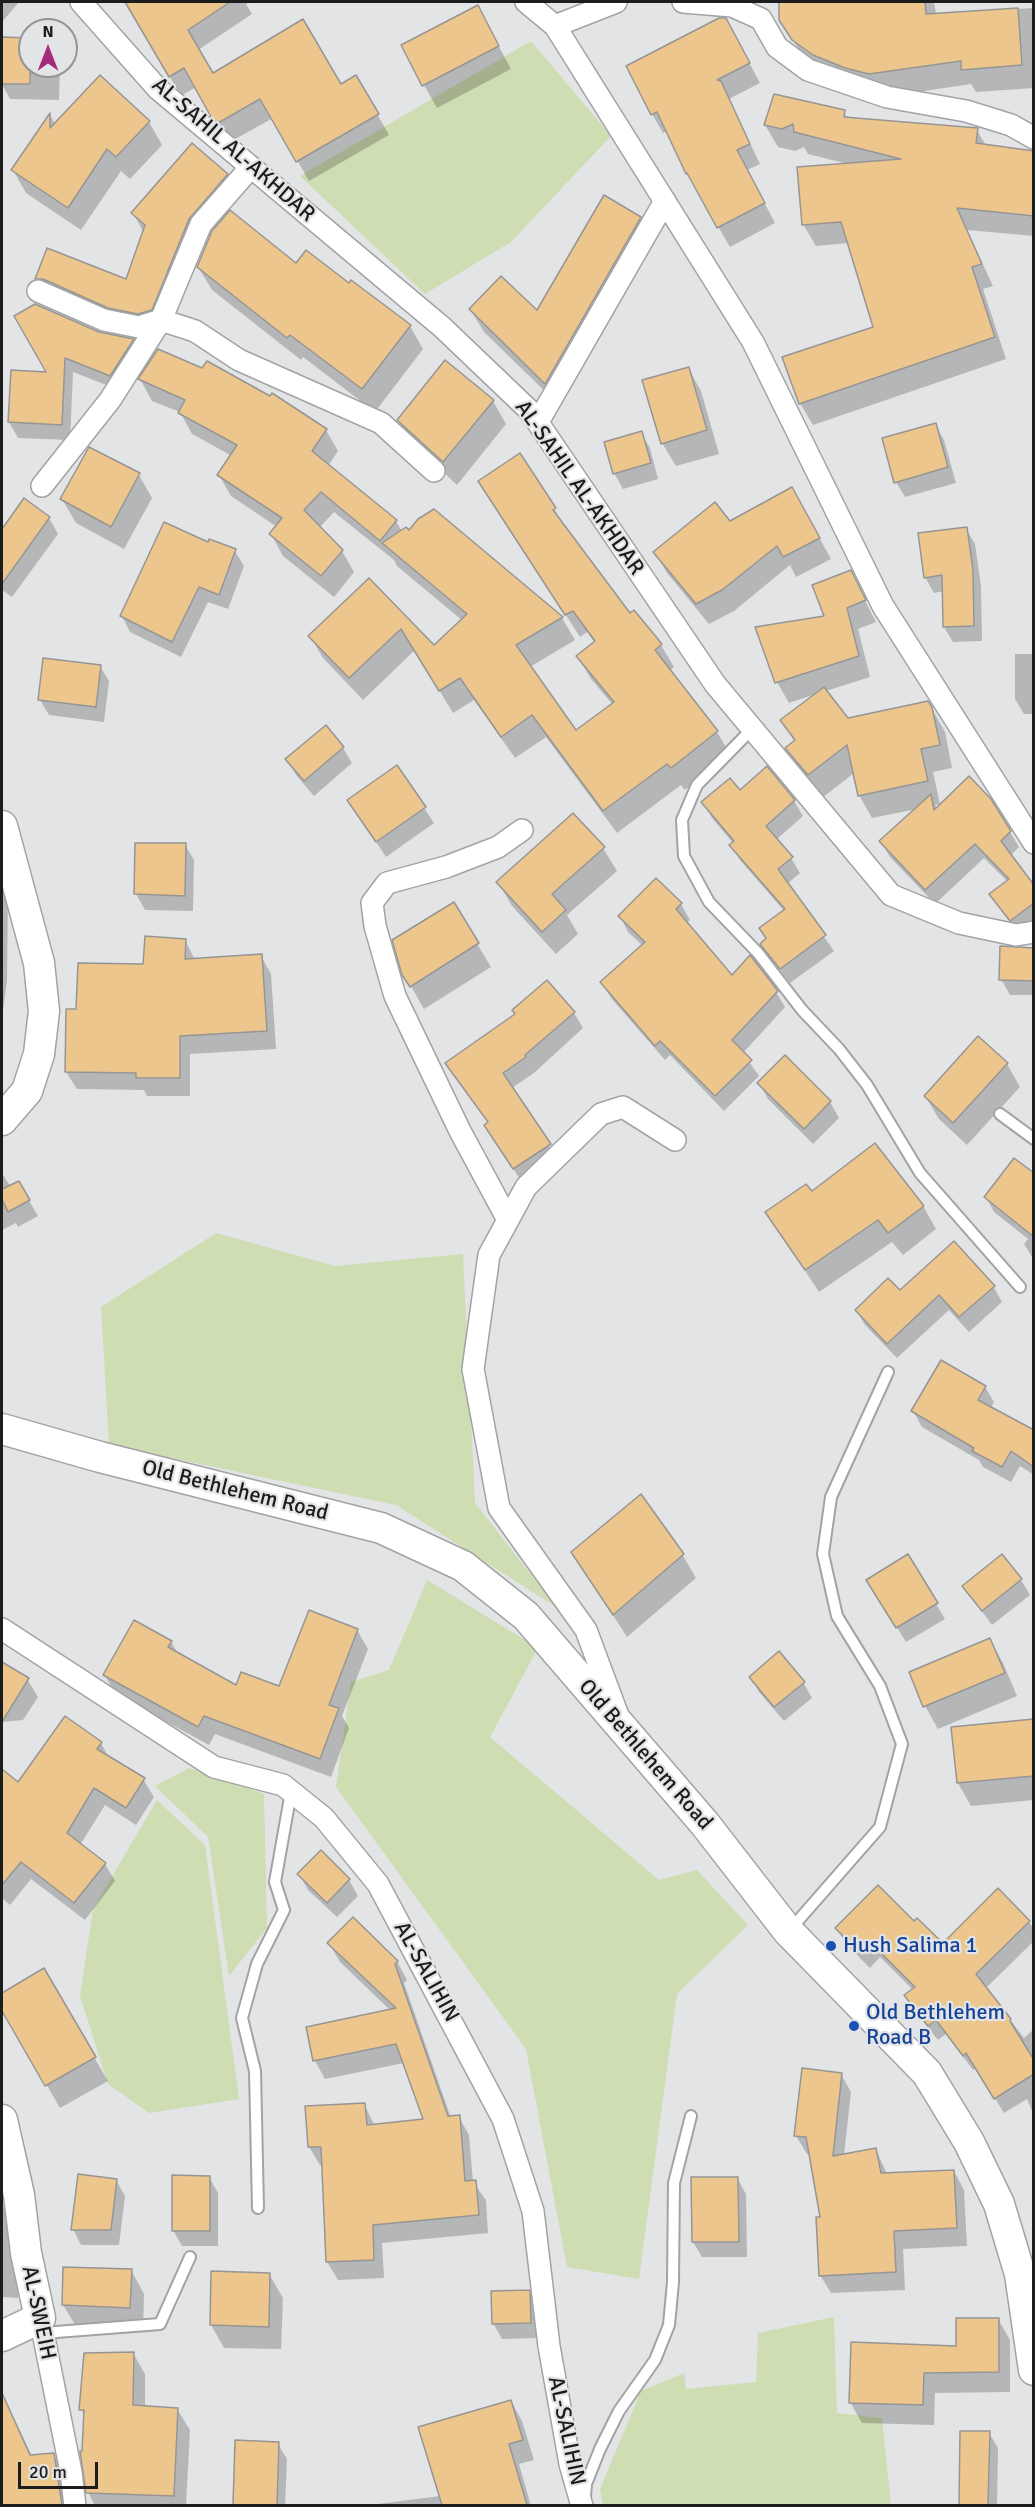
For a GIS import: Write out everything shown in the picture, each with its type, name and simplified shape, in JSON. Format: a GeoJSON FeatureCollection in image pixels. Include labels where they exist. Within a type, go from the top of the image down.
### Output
{"type":"FeatureCollection","features":[{"type":"Feature","properties":{"kind":"street","name":"AL-SAHIL AL-AKHDAR"},"geometry":{"type":"LineString","coordinates":[[81,2],[158,89],[442,327],[530,411],[715,684],[891,895],[959,923],[1016,935],[1034,932]]}},
{"type":"Feature","properties":{"kind":"street"},"geometry":{"type":"LineString","coordinates":[[526,2],[555,26],[753,342],[883,606],[1034,843]]}},
{"type":"Feature","properties":{"kind":"street"},"geometry":{"type":"LineString","coordinates":[[555,26],[616,2]]}},
{"type":"Feature","properties":{"kind":"street"},"geometry":{"type":"LineString","coordinates":[[683,2],[732,6],[761,19],[777,47],[808,70],[887,97],[966,111],[1011,125],[1034,138]]}},
{"type":"Feature","properties":{"kind":"street"},"geometry":{"type":"LineString","coordinates":[[42,486],[110,400],[162,321],[201,224],[251,167]]}},
{"type":"Feature","properties":{"kind":"street"},"geometry":{"type":"LineString","coordinates":[[538,422],[665,201]]}},
{"type":"Feature","properties":{"kind":"street"},"geometry":{"type":"LineString","coordinates":[[38,291],[104,320],[139,327],[162,321],[195,332],[239,360],[381,423],[434,471]]}},
{"type":"Feature","properties":{"kind":"street"},"geometry":{"type":"LineString","coordinates":[[2,826],[39,963],[44,1011],[39,1053],[27,1091],[2,1120]]}},
{"type":"Feature","properties":{"kind":"street"},"geometry":{"type":"LineString","coordinates":[[508,1220],[460,1131],[395,996],[375,926],[372,903],[387,883],[446,867],[498,846],[522,830]]}},
{"type":"Feature","properties":{"kind":"street"},"geometry":{"type":"LineString","coordinates":[[622,1728],[586,1630],[499,1508],[473,1370],[489,1255],[526,1187],[601,1114],[622,1107],[675,1140]]}},
{"type":"Feature","properties":{"kind":"street","name":"Old Bethlehem Road"},"geometry":{"type":"LineString","coordinates":[[2,1429],[100,1457],[381,1528],[463,1566],[526,1616],[705,1824],[788,1931],[927,2073],[969,2142],[999,2204],[1020,2274],[1034,2370]]}},
{"type":"Feature","properties":{"kind":"street","name":"AL-SALIHIN"},"geometry":{"type":"LineString","coordinates":[[2,1629],[214,1767],[283,1785],[324,1818],[378,1884],[503,2119],[533,2211],[551,2356],[570,2464],[583,2505]]}},
{"type":"Feature","properties":{"kind":"street","name":"AL-SWEIH"},"geometry":{"type":"LineString","coordinates":[[2,2120],[19,2195],[26,2253],[71,2472],[75,2505]]}},
{"type":"Feature","properties":{"kind":"street"},"geometry":{"type":"LineString","coordinates":[[2,2336],[42,2325]]}},
{"type":"Feature","properties":{"kind":"lane"},"geometry":{"type":"LineString","coordinates":[[752,729],[697,785],[682,820],[684,856],[709,902],[758,953],[802,1010],[839,1049],[867,1085],[920,1173],[1020,1287]]}},
{"type":"Feature","properties":{"kind":"lane"},"geometry":{"type":"LineString","coordinates":[[1000,1114],[1034,1139]]}},
{"type":"Feature","properties":{"kind":"lane"},"geometry":{"type":"LineString","coordinates":[[788,1931],[880,1827],[902,1744],[880,1686],[837,1616],[823,1554],[831,1497],[888,1372]]}},
{"type":"Feature","properties":{"kind":"lane"},"geometry":{"type":"LineString","coordinates":[[258,2208],[255,2071],[242,2018],[257,1964],[284,1910],[275,1882],[291,1792]]}},
{"type":"Feature","properties":{"kind":"lane"},"geometry":{"type":"LineString","coordinates":[[583,2505],[586,2484],[600,2449],[619,2410],[655,2360],[669,2325],[673,2282],[674,2183],[691,2116]]}},
{"type":"Feature","properties":{"kind":"lane"},"geometry":{"type":"LineString","coordinates":[[42,2325],[160,2324],[190,2257]]}},
{"type":"Feature","properties":{"kind":"green space"},"geometry":{"type":"Polygon","coordinates":[[[531,41],[611,136],[511,242],[425,294],[300,176],[531,41]]]}},
{"type":"Feature","properties":{"kind":"green space"},"geometry":{"type":"Polygon","coordinates":[[[216,1233],[335,1266],[463,1254],[475,1503],[556,1607],[396,1505],[109,1445],[101,1307],[216,1233]]]}},
{"type":"Feature","properties":{"kind":"green space"},"geometry":{"type":"Polygon","coordinates":[[[427,1580],[538,1648],[490,1737],[659,1880],[697,1870],[748,1925],[677,1994],[639,2279],[567,2267],[526,2049],[336,1787],[351,1682],[389,1670],[427,1580]]]}},
{"type":"Feature","properties":{"kind":"green space"},"geometry":{"type":"Polygon","coordinates":[[[189,1768],[264,1794],[267,1928],[229,1976],[208,1837],[155,1786],[189,1768]]]}},
{"type":"Feature","properties":{"kind":"green space"},"geometry":{"type":"Polygon","coordinates":[[[157,1800],[205,1845],[239,2099],[149,2113],[108,2084],[80,1996],[93,1909],[157,1800]]]}},
{"type":"Feature","properties":{"kind":"green space"},"geometry":{"type":"Polygon","coordinates":[[[834,2317],[837,2413],[882,2418],[891,2505],[603,2505],[600,2489],[641,2391],[684,2373],[686,2389],[756,2382],[758,2333],[834,2317]]]}},
{"type":"Feature","properties":{"kind":"building"},"geometry":{"type":"Polygon","coordinates":[[[125,2],[230,2],[188,30],[213,73],[303,19],[341,84],[356,75],[379,114],[296,162],[260,99],[218,123],[211,117],[184,68],[169,77],[125,2]]]}},
{"type":"Feature","properties":{"kind":"building"},"geometry":{"type":"Polygon","coordinates":[[[779,2],[925,2],[926,14],[1018,8],[1022,65],[961,70],[961,61],[869,74],[845,68],[813,55],[792,40],[779,20],[779,2]]]}},
{"type":"Feature","properties":{"kind":"building"},"geometry":{"type":"Polygon","coordinates":[[[478,5],[499,46],[422,86],[401,45],[478,5]]]}},
{"type":"Feature","properties":{"kind":"building"},"geometry":{"type":"Polygon","coordinates":[[[719,18],[726,18],[750,63],[717,80],[721,81],[750,144],[737,150],[765,203],[717,228],[686,174],[657,112],[651,115],[626,66],[719,18]]]}},
{"type":"Feature","properties":{"kind":"building"},"geometry":{"type":"Polygon","coordinates":[[[2,37],[18,38],[18,78],[30,78],[30,84],[2,84],[2,37]]]}},
{"type":"Feature","properties":{"kind":"building"},"geometry":{"type":"Polygon","coordinates":[[[100,75],[150,121],[116,157],[107,149],[68,208],[11,170],[50,113],[50,128],[100,75]]]}},
{"type":"Feature","properties":{"kind":"building"},"geometry":{"type":"Polygon","coordinates":[[[774,94],[845,110],[844,117],[978,128],[976,143],[1034,151],[1034,216],[957,208],[982,264],[972,267],[995,337],[799,404],[782,357],[873,327],[841,222],[802,225],[797,167],[901,159],[794,132],[793,124],[782,129],[764,125],[774,94]]]}},
{"type":"Feature","properties":{"kind":"building"},"geometry":{"type":"Polygon","coordinates":[[[192,143],[228,174],[189,219],[152,310],[138,314],[108,308],[43,279],[35,279],[47,248],[126,279],[145,225],[131,213],[192,143]]]}},
{"type":"Feature","properties":{"kind":"building"},"geometry":{"type":"Polygon","coordinates":[[[604,195],[641,217],[545,384],[469,309],[501,276],[537,310],[604,195]]]}},
{"type":"Feature","properties":{"kind":"building"},"geometry":{"type":"Polygon","coordinates":[[[230,210],[296,263],[306,250],[349,283],[351,280],[411,325],[362,389],[290,335],[287,338],[197,267],[212,231],[230,210]]]}},
{"type":"Feature","properties":{"kind":"building"},"geometry":{"type":"Polygon","coordinates":[[[35,304],[99,332],[134,339],[110,376],[65,358],[62,425],[8,422],[11,370],[46,372],[14,316],[35,304]]]}},
{"type":"Feature","properties":{"kind":"building"},"geometry":{"type":"Polygon","coordinates":[[[158,349],[202,368],[207,361],[270,396],[272,393],[327,429],[312,451],[397,520],[380,541],[321,492],[304,510],[343,550],[321,576],[269,534],[282,518],[217,475],[237,445],[178,413],[185,400],[138,379],[158,349]]]}},
{"type":"Feature","properties":{"kind":"building"},"geometry":{"type":"Polygon","coordinates":[[[445,360],[494,400],[443,462],[397,420],[445,360]]]}},
{"type":"Feature","properties":{"kind":"building"},"geometry":{"type":"Polygon","coordinates":[[[689,367],[707,430],[661,444],[642,380],[689,367]]]}},
{"type":"Feature","properties":{"kind":"building"},"geometry":{"type":"Polygon","coordinates":[[[936,423],[948,467],[894,483],[882,438],[936,423]]]}},
{"type":"Feature","properties":{"kind":"building"},"geometry":{"type":"Polygon","coordinates":[[[642,431],[651,463],[613,474],[604,442],[642,431]]]}},
{"type":"Feature","properties":{"kind":"building"},"geometry":{"type":"Polygon","coordinates":[[[89,447],[140,473],[111,527],[60,499],[89,447]]]}},
{"type":"Feature","properties":{"kind":"building"},"geometry":{"type":"Polygon","coordinates":[[[520,453],[556,508],[553,510],[630,613],[634,610],[662,644],[655,650],[718,731],[671,768],[667,764],[603,811],[532,715],[501,737],[460,678],[439,691],[401,629],[349,678],[308,636],[369,578],[434,645],[467,614],[382,543],[406,527],[409,530],[418,519],[434,509],[563,617],[516,645],[576,730],[614,702],[576,656],[595,641],[573,611],[565,615],[478,481],[520,453]]]}},
{"type":"Feature","properties":{"kind":"building"},"geometry":{"type":"Polygon","coordinates":[[[792,487],[820,538],[783,557],[777,546],[722,590],[696,604],[653,552],[715,502],[730,521],[792,487]]]}},
{"type":"Feature","properties":{"kind":"building"},"geometry":{"type":"Polygon","coordinates":[[[24,498],[50,517],[2,584],[2,529],[24,498]]]}},
{"type":"Feature","properties":{"kind":"building"},"geometry":{"type":"Polygon","coordinates":[[[164,522],[208,542],[209,539],[236,549],[219,595],[199,587],[172,642],[120,616],[164,522]]]}},
{"type":"Feature","properties":{"kind":"building"},"geometry":{"type":"Polygon","coordinates":[[[967,527],[973,570],[974,626],[943,627],[942,575],[924,578],[918,533],[967,527]]]}},
{"type":"Feature","properties":{"kind":"building"},"geometry":{"type":"Polygon","coordinates":[[[851,570],[866,600],[847,608],[859,656],[775,683],[755,627],[824,616],[812,585],[851,570]]]}},
{"type":"Feature","properties":{"kind":"building"},"geometry":{"type":"Polygon","coordinates":[[[43,658],[101,665],[96,707],[38,700],[43,658]]]}},
{"type":"Feature","properties":{"kind":"building"},"geometry":{"type":"Polygon","coordinates":[[[824,687],[848,718],[928,701],[932,707],[940,745],[921,749],[928,781],[858,796],[847,745],[808,775],[785,748],[795,740],[780,720],[824,687]]]}},
{"type":"Feature","properties":{"kind":"building"},"geometry":{"type":"Polygon","coordinates":[[[326,725],[344,747],[304,781],[285,759],[326,725]]]}},
{"type":"Feature","properties":{"kind":"building"},"geometry":{"type":"Polygon","coordinates":[[[397,765],[426,807],[376,842],[347,800],[397,765]]]}},
{"type":"Feature","properties":{"kind":"building"},"geometry":{"type":"Polygon","coordinates":[[[767,766],[795,800],[766,826],[793,857],[778,869],[826,935],[780,969],[760,944],[766,938],[759,928],[785,909],[729,845],[734,841],[701,802],[730,778],[740,790],[767,766]]]}},
{"type":"Feature","properties":{"kind":"building"},"geometry":{"type":"Polygon","coordinates":[[[969,776],[991,799],[1011,831],[1001,841],[1034,885],[1034,903],[1010,921],[989,894],[1009,879],[975,844],[925,890],[879,841],[931,794],[934,810],[969,776]]]}},
{"type":"Feature","properties":{"kind":"building"},"geometry":{"type":"Polygon","coordinates":[[[573,813],[605,847],[552,894],[566,910],[542,932],[496,882],[573,813]]]}},
{"type":"Feature","properties":{"kind":"building"},"geometry":{"type":"Polygon","coordinates":[[[135,843],[186,843],[185,896],[134,894],[135,843]]]}},
{"type":"Feature","properties":{"kind":"building"},"geometry":{"type":"Polygon","coordinates":[[[656,878],[682,903],[676,909],[732,975],[750,955],[778,991],[732,1040],[752,1060],[715,1096],[660,1041],[655,1046],[600,982],[645,942],[618,916],[656,878]]]}},
{"type":"Feature","properties":{"kind":"building"},"geometry":{"type":"Polygon","coordinates":[[[454,902],[479,943],[410,987],[402,975],[392,940],[454,902]]]}},
{"type":"Feature","properties":{"kind":"building"},"geometry":{"type":"Polygon","coordinates":[[[145,936],[186,939],[185,959],[262,954],[267,1031],[180,1036],[180,1078],[136,1078],[136,1073],[65,1072],[66,1009],[76,1009],[78,963],[143,964],[145,936]]]}},
{"type":"Feature","properties":{"kind":"building"},"geometry":{"type":"Polygon","coordinates":[[[1000,946],[1034,948],[1034,981],[999,980],[1000,946]]]}},
{"type":"Feature","properties":{"kind":"building"},"geometry":{"type":"Polygon","coordinates":[[[547,980],[575,1012],[525,1055],[526,1057],[503,1073],[551,1144],[513,1169],[484,1125],[488,1122],[445,1063],[515,1014],[512,1010],[547,980]]]}},
{"type":"Feature","properties":{"kind":"building"},"geometry":{"type":"Polygon","coordinates":[[[978,1036],[1008,1063],[953,1123],[924,1096],[978,1036]]]}},
{"type":"Feature","properties":{"kind":"building"},"geometry":{"type":"Polygon","coordinates":[[[785,1055],[831,1101],[804,1129],[757,1083],[785,1055]]]}},
{"type":"Feature","properties":{"kind":"building"},"geometry":{"type":"Polygon","coordinates":[[[875,1143],[924,1206],[888,1233],[878,1220],[805,1270],[765,1212],[806,1184],[812,1191],[875,1143]]]}},
{"type":"Feature","properties":{"kind":"building"},"geometry":{"type":"Polygon","coordinates":[[[1014,1158],[1034,1173],[1034,1237],[984,1197],[1014,1158]]]}},
{"type":"Feature","properties":{"kind":"building"},"geometry":{"type":"Polygon","coordinates":[[[19,1181],[30,1200],[8,1212],[2,1199],[2,1189],[19,1181]]]}},
{"type":"Feature","properties":{"kind":"building"},"geometry":{"type":"Polygon","coordinates":[[[954,1241],[995,1286],[959,1317],[939,1295],[887,1344],[855,1310],[888,1278],[900,1290],[954,1241]]]}},
{"type":"Feature","properties":{"kind":"building"},"geometry":{"type":"Polygon","coordinates":[[[941,1360],[986,1386],[978,1400],[1034,1430],[1034,1467],[1011,1451],[1002,1467],[972,1451],[974,1448],[911,1411],[941,1360]]]}},
{"type":"Feature","properties":{"kind":"building"},"geometry":{"type":"Polygon","coordinates":[[[641,1494],[684,1554],[613,1615],[571,1552],[641,1494]]]}},
{"type":"Feature","properties":{"kind":"building"},"geometry":{"type":"Polygon","coordinates":[[[908,1554],[938,1603],[896,1628],[866,1580],[908,1554]]]}},
{"type":"Feature","properties":{"kind":"building"},"geometry":{"type":"Polygon","coordinates":[[[1002,1554],[1022,1579],[982,1611],[962,1586],[1002,1554]]]}},
{"type":"Feature","properties":{"kind":"building"},"geometry":{"type":"Polygon","coordinates":[[[309,1610],[358,1629],[329,1705],[339,1708],[320,1759],[204,1716],[198,1727],[103,1675],[134,1620],[172,1641],[168,1647],[236,1685],[241,1672],[279,1686],[309,1610]]]}},
{"type":"Feature","properties":{"kind":"building"},"geometry":{"type":"Polygon","coordinates":[[[990,1638],[1005,1673],[923,1707],[909,1672],[990,1638]]]}},
{"type":"Feature","properties":{"kind":"building"},"geometry":{"type":"Polygon","coordinates":[[[779,1651],[805,1682],[774,1707],[749,1677],[779,1651]]]}},
{"type":"Feature","properties":{"kind":"building"},"geometry":{"type":"Polygon","coordinates":[[[2,1662],[29,1678],[2,1722],[2,1662]]]}},
{"type":"Feature","properties":{"kind":"building"},"geometry":{"type":"Polygon","coordinates":[[[65,1716],[102,1742],[97,1749],[145,1778],[126,1808],[94,1788],[67,1833],[106,1863],[74,1903],[21,1862],[2,1885],[2,1769],[18,1782],[65,1716]]]}},
{"type":"Feature","properties":{"kind":"building"},"geometry":{"type":"Polygon","coordinates":[[[1034,1719],[1034,1776],[957,1783],[951,1727],[1034,1719]]]}},
{"type":"Feature","properties":{"kind":"building"},"geometry":{"type":"Polygon","coordinates":[[[321,1850],[350,1879],[327,1903],[297,1874],[321,1850]]]}},
{"type":"Feature","properties":{"kind":"building"},"geometry":{"type":"Polygon","coordinates":[[[878,1885],[914,1921],[917,1918],[943,1943],[998,1888],[1030,1921],[976,1974],[1011,2019],[1010,2021],[1034,2060],[1034,2074],[994,2099],[966,2053],[963,2056],[936,2020],[928,2026],[904,1995],[915,1987],[871,1943],[860,1953],[835,1928],[878,1885]]]}},
{"type":"Feature","properties":{"kind":"building"},"geometry":{"type":"Polygon","coordinates":[[[353,1917],[398,1961],[395,1964],[448,2116],[460,2115],[465,2181],[476,2180],[479,2215],[373,2225],[374,2260],[326,2262],[321,2147],[308,2147],[305,2106],[365,2103],[367,2125],[423,2119],[396,2044],[313,2061],[306,2027],[396,2008],[327,1943],[353,1917]]]}},
{"type":"Feature","properties":{"kind":"building"},"geometry":{"type":"Polygon","coordinates":[[[44,1968],[96,2057],[45,2086],[2,2011],[2,1993],[44,1968]]]}},
{"type":"Feature","properties":{"kind":"building"},"geometry":{"type":"Polygon","coordinates":[[[802,2068],[842,2073],[833,2156],[876,2148],[881,2173],[954,2170],[957,2228],[894,2231],[896,2272],[819,2276],[816,2217],[820,2217],[806,2137],[794,2136],[802,2068]]]}},
{"type":"Feature","properties":{"kind":"building"},"geometry":{"type":"Polygon","coordinates":[[[78,2174],[117,2179],[111,2230],[71,2230],[78,2174]]]}},
{"type":"Feature","properties":{"kind":"building"},"geometry":{"type":"Polygon","coordinates":[[[172,2175],[210,2176],[210,2231],[172,2231],[172,2175]]]}},
{"type":"Feature","properties":{"kind":"building"},"geometry":{"type":"Polygon","coordinates":[[[691,2177],[738,2177],[739,2242],[692,2242],[691,2177]]]}},
{"type":"Feature","properties":{"kind":"building"},"geometry":{"type":"Polygon","coordinates":[[[63,2267],[132,2269],[130,2308],[62,2305],[63,2267]]]}},
{"type":"Feature","properties":{"kind":"building"},"geometry":{"type":"Polygon","coordinates":[[[211,2271],[270,2273],[269,2327],[210,2325],[211,2271]]]}},
{"type":"Feature","properties":{"kind":"building"},"geometry":{"type":"Polygon","coordinates":[[[530,2290],[531,2323],[492,2324],[491,2291],[530,2290]]]}},
{"type":"Feature","properties":{"kind":"building"},"geometry":{"type":"Polygon","coordinates":[[[956,2318],[999,2318],[999,2372],[924,2373],[923,2405],[849,2403],[851,2342],[956,2346],[956,2318]]]}},
{"type":"Feature","properties":{"kind":"building"},"geometry":{"type":"Polygon","coordinates":[[[134,2352],[133,2405],[178,2408],[174,2496],[86,2493],[80,2451],[82,2451],[84,2410],[79,2410],[84,2353],[134,2352]]]}},
{"type":"Feature","properties":{"kind":"building"},"geometry":{"type":"Polygon","coordinates":[[[2,2393],[30,2455],[54,2453],[62,2505],[2,2505],[2,2393]]]}},
{"type":"Feature","properties":{"kind":"building"},"geometry":{"type":"Polygon","coordinates":[[[511,2400],[523,2440],[509,2444],[527,2505],[442,2505],[418,2427],[511,2400]]]}},
{"type":"Feature","properties":{"kind":"building"},"geometry":{"type":"Polygon","coordinates":[[[960,2431],[990,2431],[988,2505],[959,2505],[960,2431]]]}},
{"type":"Feature","properties":{"kind":"building"},"geometry":{"type":"Polygon","coordinates":[[[235,2440],[279,2442],[277,2505],[233,2505],[235,2440]]]}},
{"type":"Feature","properties":{"kind":"place","name":"Hush Salima 1"},"geometry":{"type":"Point","coordinates":[831,1946]}},
{"type":"Feature","properties":{"kind":"place","name":"Old Bethlehem Road B"},"geometry":{"type":"Point","coordinates":[854,2026]}}]}
